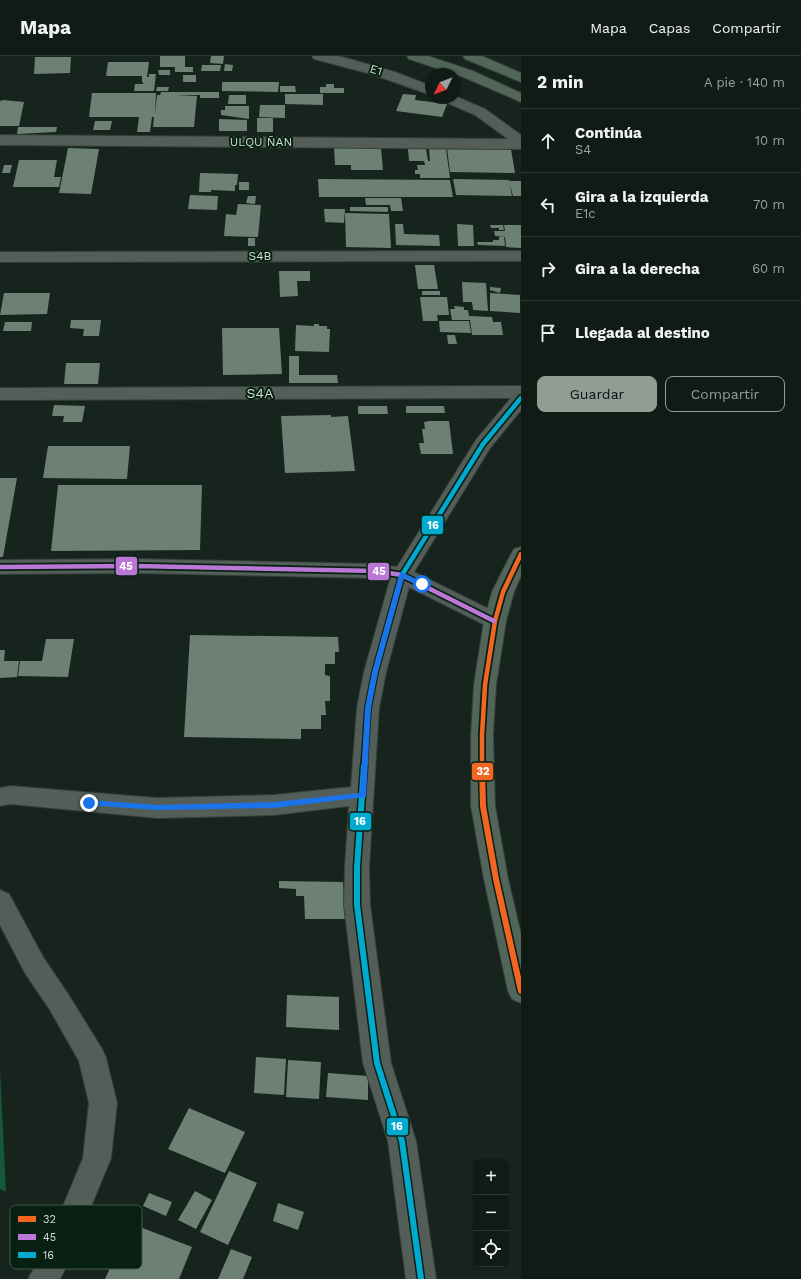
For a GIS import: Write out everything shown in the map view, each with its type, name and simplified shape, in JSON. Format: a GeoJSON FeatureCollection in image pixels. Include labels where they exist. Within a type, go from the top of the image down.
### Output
{"type":"FeatureCollection","features":[{"type":"Feature","properties":{"kind":"highway"},"geometry":{"type":"LineString","coordinates":[[414,56],[468,74],[521,98]]}},
{"type":"Feature","properties":{"kind":"highway"},"geometry":{"type":"LineString","coordinates":[[470,56],[521,78]]}},
{"type":"Feature","properties":{"kind":"highway"},"geometry":{"type":"LineString","coordinates":[[521,554],[503,592],[495,621],[485,685],[482,735],[483,806],[496,879],[521,991]]}},
{"type":"Feature","properties":{"kind":"street","name":"E1"},"geometry":{"type":"LineString","coordinates":[[319,56],[394,75],[425,88]]}},
{"type":"Feature","properties":{"kind":"street"},"geometry":{"type":"LineString","coordinates":[[461,104],[480,112],[521,143]]}},
{"type":"Feature","properties":{"kind":"street","name":"ULQU ÑAN"},"geometry":{"type":"LineString","coordinates":[[0,140],[521,143]]}},
{"type":"Feature","properties":{"kind":"street","name":"S4B"},"geometry":{"type":"LineString","coordinates":[[0,257],[521,256]]}},
{"type":"Feature","properties":{"kind":"street","name":"S4A"},"geometry":{"type":"LineString","coordinates":[[0,394],[521,392]]}},
{"type":"Feature","properties":{"kind":"street"},"geometry":{"type":"LineString","coordinates":[[421,1279],[402,1141],[377,1063],[357,905],[357,867],[368,708],[375,672],[402,575],[483,444],[521,398]]}},
{"type":"Feature","properties":{"kind":"street"},"geometry":{"type":"LineString","coordinates":[[0,567],[136,566],[376,572],[402,575],[495,621]]}},
{"type":"Feature","properties":{"kind":"street"},"geometry":{"type":"LineString","coordinates":[[0,797],[10,795],[157,808],[274,805],[363,795]]}},
{"type":"Feature","properties":{"kind":"street"},"geometry":{"type":"LineString","coordinates":[[0,901],[34,965],[59,1002],[92,1058],[103,1104],[97,1158],[78,1205]]}},
{"type":"Feature","properties":{"kind":"street"},"geometry":{"type":"LineString","coordinates":[[43,1279],[49,1269]]}},
{"type":"Feature","properties":{"kind":"green space"},"geometry":{"type":"Polygon","coordinates":[[[0,1069],[6,1192],[0,1189],[0,1069]]]}},
{"type":"Feature","properties":{"kind":"building"},"geometry":{"type":"Polygon","coordinates":[[[160,56],[185,56],[185,67],[193,67],[193,72],[175,72],[175,67],[160,67],[160,56]]]}},
{"type":"Feature","properties":{"kind":"building"},"geometry":{"type":"Polygon","coordinates":[[[211,56],[224,56],[223,64],[210,63],[211,56]]]}},
{"type":"Feature","properties":{"kind":"building"},"geometry":{"type":"Polygon","coordinates":[[[35,57],[71,57],[70,73],[34,74],[35,57]]]}},
{"type":"Feature","properties":{"kind":"building"},"geometry":{"type":"Polygon","coordinates":[[[108,62],[149,62],[147,77],[149,77],[149,74],[156,74],[154,91],[134,91],[135,84],[143,84],[142,76],[106,76],[108,62]]]}},
{"type":"Feature","properties":{"kind":"building"},"geometry":{"type":"Polygon","coordinates":[[[225,64],[233,65],[232,71],[224,71],[225,64]]]}},
{"type":"Feature","properties":{"kind":"building"},"geometry":{"type":"Polygon","coordinates":[[[202,65],[221,65],[220,71],[201,71],[202,65]]]}},
{"type":"Feature","properties":{"kind":"building"},"geometry":{"type":"Polygon","coordinates":[[[158,70],[170,70],[170,75],[159,75],[158,70]]]}},
{"type":"Feature","properties":{"kind":"building"},"geometry":{"type":"Polygon","coordinates":[[[183,75],[196,75],[196,82],[183,82],[183,75]]]}},
{"type":"Feature","properties":{"kind":"building"},"geometry":{"type":"Polygon","coordinates":[[[222,82],[279,82],[278,92],[222,91],[222,82]]]}},
{"type":"Feature","properties":{"kind":"building"},"geometry":{"type":"Polygon","coordinates":[[[326,84],[334,84],[334,88],[344,88],[344,93],[320,93],[320,87],[326,87],[326,84]]]}},
{"type":"Feature","properties":{"kind":"building"},"geometry":{"type":"Polygon","coordinates":[[[280,86],[295,86],[296,92],[280,92],[280,86]]]}},
{"type":"Feature","properties":{"kind":"building"},"geometry":{"type":"Polygon","coordinates":[[[157,87],[169,87],[168,91],[156,91],[157,87]]]}},
{"type":"Feature","properties":{"kind":"building"},"geometry":{"type":"Polygon","coordinates":[[[161,92],[219,92],[219,98],[200,98],[200,95],[177,95],[197,96],[194,127],[153,127],[154,117],[152,117],[150,132],[137,132],[139,117],[89,117],[92,93],[156,93],[155,115],[157,95],[160,95],[161,92]]]}},
{"type":"Feature","properties":{"kind":"building"},"geometry":{"type":"Polygon","coordinates":[[[285,94],[323,94],[323,105],[285,104],[285,94]]]}},
{"type":"Feature","properties":{"kind":"building"},"geometry":{"type":"Polygon","coordinates":[[[403,94],[416,95],[415,100],[425,101],[425,104],[447,104],[442,117],[396,111],[403,94]]]}},
{"type":"Feature","properties":{"kind":"building"},"geometry":{"type":"Polygon","coordinates":[[[229,95],[246,95],[246,104],[228,104],[229,95]]]}},
{"type":"Feature","properties":{"kind":"building"},"geometry":{"type":"Polygon","coordinates":[[[0,101],[24,102],[19,126],[0,126],[0,101]]]}},
{"type":"Feature","properties":{"kind":"building"},"geometry":{"type":"Polygon","coordinates":[[[260,105],[285,105],[285,118],[259,117],[260,105]]]}},
{"type":"Feature","properties":{"kind":"building"},"geometry":{"type":"Polygon","coordinates":[[[225,106],[249,106],[249,119],[221,115],[221,110],[225,110],[225,106]]]}},
{"type":"Feature","properties":{"kind":"building"},"geometry":{"type":"Polygon","coordinates":[[[257,118],[273,118],[273,132],[257,132],[257,118]]]}},
{"type":"Feature","properties":{"kind":"building"},"geometry":{"type":"Polygon","coordinates":[[[219,119],[247,120],[247,131],[219,131],[219,119]]]}},
{"type":"Feature","properties":{"kind":"building"},"geometry":{"type":"Polygon","coordinates":[[[95,121],[112,121],[110,130],[93,130],[95,121]]]}},
{"type":"Feature","properties":{"kind":"building"},"geometry":{"type":"Polygon","coordinates":[[[18,127],[57,127],[56,132],[17,134],[18,127]]]}},
{"type":"Feature","properties":{"kind":"building"},"geometry":{"type":"Polygon","coordinates":[[[334,147],[381,148],[383,170],[351,170],[351,165],[335,165],[334,147]]]}},
{"type":"Feature","properties":{"kind":"building"},"geometry":{"type":"Polygon","coordinates":[[[68,148],[99,149],[91,194],[59,193],[68,148]]]}},
{"type":"Feature","properties":{"kind":"building"},"geometry":{"type":"Polygon","coordinates":[[[447,148],[511,149],[515,173],[450,172],[447,148]]]}},
{"type":"Feature","properties":{"kind":"building"},"geometry":{"type":"Polygon","coordinates":[[[408,149],[426,149],[428,161],[430,161],[429,149],[446,149],[450,178],[420,178],[420,174],[415,174],[415,170],[418,170],[417,165],[425,165],[424,161],[409,161],[408,149]]]}},
{"type":"Feature","properties":{"kind":"building"},"geometry":{"type":"Polygon","coordinates":[[[19,160],[57,160],[54,177],[61,177],[59,187],[13,187],[19,160]]]}},
{"type":"Feature","properties":{"kind":"building"},"geometry":{"type":"Polygon","coordinates":[[[4,165],[12,165],[10,173],[2,173],[4,165]]]}},
{"type":"Feature","properties":{"kind":"building"},"geometry":{"type":"Polygon","coordinates":[[[200,173],[238,174],[235,191],[211,190],[211,192],[199,192],[200,173]]]}},
{"type":"Feature","properties":{"kind":"building"},"geometry":{"type":"Polygon","coordinates":[[[318,179],[450,180],[453,197],[319,197],[318,179]]]}},
{"type":"Feature","properties":{"kind":"building"},"geometry":{"type":"Polygon","coordinates":[[[453,179],[509,180],[512,196],[456,195],[453,179]]]}},
{"type":"Feature","properties":{"kind":"building"},"geometry":{"type":"Polygon","coordinates":[[[509,181],[521,181],[521,196],[513,196],[509,181]]]}},
{"type":"Feature","properties":{"kind":"building"},"geometry":{"type":"Polygon","coordinates":[[[239,182],[249,182],[249,190],[239,190],[239,182]]]}},
{"type":"Feature","properties":{"kind":"building"},"geometry":{"type":"Polygon","coordinates":[[[190,195],[218,196],[217,210],[188,209],[190,195]]]}},
{"type":"Feature","properties":{"kind":"building"},"geometry":{"type":"Polygon","coordinates":[[[248,196],[256,196],[255,204],[246,203],[248,196]]]}},
{"type":"Feature","properties":{"kind":"building"},"geometry":{"type":"Polygon","coordinates":[[[365,198],[401,198],[403,211],[391,211],[390,205],[366,205],[365,198]]]}},
{"type":"Feature","properties":{"kind":"building"},"geometry":{"type":"Polygon","coordinates":[[[238,204],[261,205],[258,237],[224,236],[226,214],[236,215],[238,204]]]}},
{"type":"Feature","properties":{"kind":"building"},"geometry":{"type":"Polygon","coordinates":[[[350,207],[388,207],[388,212],[350,211],[350,207]]]}},
{"type":"Feature","properties":{"kind":"building"},"geometry":{"type":"Polygon","coordinates":[[[324,209],[345,209],[344,223],[325,222],[324,209]]]}},
{"type":"Feature","properties":{"kind":"building"},"geometry":{"type":"Polygon","coordinates":[[[345,213],[389,214],[391,248],[346,247],[345,213]]]}},
{"type":"Feature","properties":{"kind":"building"},"geometry":{"type":"Polygon","coordinates":[[[395,224],[403,224],[404,234],[439,235],[440,246],[396,245],[395,224]]]}},
{"type":"Feature","properties":{"kind":"building"},"geometry":{"type":"Polygon","coordinates":[[[457,224],[473,225],[474,246],[458,246],[457,224]]]}},
{"type":"Feature","properties":{"kind":"building"},"geometry":{"type":"Polygon","coordinates":[[[490,225],[503,225],[504,230],[499,230],[499,228],[491,228],[490,225]]]}},
{"type":"Feature","properties":{"kind":"building"},"geometry":{"type":"Polygon","coordinates":[[[504,225],[521,225],[521,248],[506,247],[505,237],[495,236],[494,231],[505,231],[504,225]]]}},
{"type":"Feature","properties":{"kind":"building"},"geometry":{"type":"Polygon","coordinates":[[[499,237],[504,237],[505,246],[478,245],[477,242],[493,242],[493,240],[499,240],[499,237]]]}},
{"type":"Feature","properties":{"kind":"building"},"geometry":{"type":"Polygon","coordinates":[[[248,238],[255,238],[255,246],[248,246],[248,238]]]}},
{"type":"Feature","properties":{"kind":"building"},"geometry":{"type":"Polygon","coordinates":[[[415,265],[434,265],[438,289],[418,289],[415,265]]]}},
{"type":"Feature","properties":{"kind":"building"},"geometry":{"type":"Polygon","coordinates":[[[279,271],[310,271],[310,281],[297,281],[298,296],[280,297],[279,271]]]}},
{"type":"Feature","properties":{"kind":"building"},"geometry":{"type":"Polygon","coordinates":[[[462,282],[486,283],[488,311],[473,310],[472,302],[463,302],[462,282]]]}},
{"type":"Feature","properties":{"kind":"building"},"geometry":{"type":"Polygon","coordinates":[[[490,287],[501,288],[500,293],[490,290],[490,287]]]}},
{"type":"Feature","properties":{"kind":"building"},"geometry":{"type":"Polygon","coordinates":[[[422,291],[440,291],[440,295],[422,295],[422,291]]]}},
{"type":"Feature","properties":{"kind":"building"},"geometry":{"type":"Polygon","coordinates":[[[4,293],[50,293],[47,314],[0,315],[4,293]]]}},
{"type":"Feature","properties":{"kind":"building"},"geometry":{"type":"Polygon","coordinates":[[[490,293],[520,295],[520,313],[490,311],[490,293]]]}},
{"type":"Feature","properties":{"kind":"building"},"geometry":{"type":"Polygon","coordinates":[[[420,297],[447,297],[449,315],[437,315],[438,321],[423,321],[420,297]]]}},
{"type":"Feature","properties":{"kind":"building"},"geometry":{"type":"Polygon","coordinates":[[[454,306],[464,307],[464,310],[468,310],[469,316],[492,317],[493,322],[501,322],[503,335],[472,335],[470,320],[452,320],[450,309],[455,309],[454,306]]]}},
{"type":"Feature","properties":{"kind":"building"},"geometry":{"type":"Polygon","coordinates":[[[71,320],[101,320],[99,336],[83,336],[84,329],[70,328],[71,320]]]}},
{"type":"Feature","properties":{"kind":"building"},"geometry":{"type":"Polygon","coordinates":[[[439,321],[469,321],[471,333],[440,332],[439,321]]]}},
{"type":"Feature","properties":{"kind":"building"},"geometry":{"type":"Polygon","coordinates":[[[5,322],[32,322],[31,331],[3,331],[5,322]]]}},
{"type":"Feature","properties":{"kind":"building"},"geometry":{"type":"Polygon","coordinates":[[[314,324],[319,324],[319,326],[327,326],[327,329],[330,329],[329,352],[295,351],[296,325],[314,326],[314,324]]]}},
{"type":"Feature","properties":{"kind":"building"},"geometry":{"type":"Polygon","coordinates":[[[222,328],[279,328],[282,374],[223,375],[222,328]]]}},
{"type":"Feature","properties":{"kind":"building"},"geometry":{"type":"Polygon","coordinates":[[[447,335],[455,335],[457,344],[448,344],[447,335]]]}},
{"type":"Feature","properties":{"kind":"building"},"geometry":{"type":"Polygon","coordinates":[[[289,356],[299,356],[299,375],[337,375],[338,383],[289,383],[289,356]]]}},
{"type":"Feature","properties":{"kind":"building"},"geometry":{"type":"Polygon","coordinates":[[[66,363],[100,363],[98,384],[64,384],[66,363]]]}},
{"type":"Feature","properties":{"kind":"building"},"geometry":{"type":"Polygon","coordinates":[[[54,405],[85,406],[82,422],[63,422],[64,416],[52,416],[54,405]]]}},
{"type":"Feature","properties":{"kind":"building"},"geometry":{"type":"Polygon","coordinates":[[[358,406],[387,406],[388,414],[358,414],[358,406]]]}},
{"type":"Feature","properties":{"kind":"building"},"geometry":{"type":"Polygon","coordinates":[[[406,406],[444,406],[445,413],[406,413],[406,406]]]}},
{"type":"Feature","properties":{"kind":"building"},"geometry":{"type":"Polygon","coordinates":[[[331,415],[331,417],[348,416],[355,471],[285,473],[281,416],[331,415]]]}},
{"type":"Feature","properties":{"kind":"building"},"geometry":{"type":"Polygon","coordinates":[[[449,421],[453,454],[421,454],[419,443],[424,443],[422,429],[425,429],[424,422],[449,421]]]}},
{"type":"Feature","properties":{"kind":"building"},"geometry":{"type":"Polygon","coordinates":[[[48,446],[130,446],[127,479],[43,478],[48,446]]]}},
{"type":"Feature","properties":{"kind":"building"},"geometry":{"type":"Polygon","coordinates":[[[0,478],[17,478],[3,557],[0,557],[0,478]]]}},
{"type":"Feature","properties":{"kind":"building"},"geometry":{"type":"Polygon","coordinates":[[[58,485],[202,485],[200,550],[51,551],[58,485]]]}},
{"type":"Feature","properties":{"kind":"building"},"geometry":{"type":"Polygon","coordinates":[[[190,635],[338,637],[339,652],[335,652],[335,664],[325,664],[325,675],[330,676],[330,701],[325,701],[326,715],[321,715],[321,729],[301,729],[301,739],[184,737],[190,635]]]}},
{"type":"Feature","properties":{"kind":"building"},"geometry":{"type":"Polygon","coordinates":[[[46,639],[74,639],[68,677],[18,676],[20,661],[42,661],[46,639]]]}},
{"type":"Feature","properties":{"kind":"building"},"geometry":{"type":"Polygon","coordinates":[[[0,650],[5,650],[4,661],[19,661],[17,677],[0,678],[0,650]]]}},
{"type":"Feature","properties":{"kind":"building"},"geometry":{"type":"Polygon","coordinates":[[[279,881],[343,882],[345,919],[305,919],[304,896],[296,896],[296,889],[279,888],[279,881]]]}},
{"type":"Feature","properties":{"kind":"building"},"geometry":{"type":"Polygon","coordinates":[[[287,995],[339,997],[339,1030],[286,1027],[287,995]]]}},
{"type":"Feature","properties":{"kind":"building"},"geometry":{"type":"Polygon","coordinates":[[[256,1057],[286,1059],[284,1095],[254,1093],[256,1057]]]}},
{"type":"Feature","properties":{"kind":"building"},"geometry":{"type":"Polygon","coordinates":[[[288,1060],[321,1062],[319,1099],[286,1097],[288,1060]]]}},
{"type":"Feature","properties":{"kind":"building"},"geometry":{"type":"Polygon","coordinates":[[[328,1073],[368,1076],[368,1100],[326,1097],[328,1073]]]}},
{"type":"Feature","properties":{"kind":"building"},"geometry":{"type":"Polygon","coordinates":[[[189,1108],[245,1132],[225,1173],[168,1149],[189,1108]]]}},
{"type":"Feature","properties":{"kind":"building"},"geometry":{"type":"Polygon","coordinates":[[[229,1171],[257,1183],[228,1245],[200,1232],[229,1171]]]}},
{"type":"Feature","properties":{"kind":"building"},"geometry":{"type":"Polygon","coordinates":[[[195,1191],[212,1200],[196,1229],[178,1220],[195,1191]]]}},
{"type":"Feature","properties":{"kind":"building"},"geometry":{"type":"Polygon","coordinates":[[[149,1193],[172,1202],[166,1216],[143,1206],[149,1193]]]}},
{"type":"Feature","properties":{"kind":"building"},"geometry":{"type":"Polygon","coordinates":[[[278,1203],[304,1212],[298,1230],[273,1221],[278,1203]]]}},
{"type":"Feature","properties":{"kind":"building"},"geometry":{"type":"Polygon","coordinates":[[[142,1228],[192,1247],[179,1279],[105,1279],[110,1269],[142,1269],[142,1228]]]}},
{"type":"Feature","properties":{"kind":"building"},"geometry":{"type":"Polygon","coordinates":[[[231,1249],[252,1257],[243,1279],[218,1279],[231,1249]]]}},
{"type":"Feature","properties":{"kind":"transit line","name":"16"},"geometry":{"type":"LineString","coordinates":[[421,1279],[402,1141],[377,1063],[357,905],[357,867],[368,708],[375,672],[402,575],[483,444],[521,398]]}},
{"type":"Feature","properties":{"kind":"transit line","name":"32"},"geometry":{"type":"LineString","coordinates":[[521,554],[503,592],[495,621],[485,685],[482,735],[483,806],[496,879],[521,991]]}},
{"type":"Feature","properties":{"kind":"transit line","name":"45"},"geometry":{"type":"LineString","coordinates":[[0,567],[136,566],[376,571],[402,575],[494,621]]}},
{"type":"Feature","properties":{"kind":"route"},"geometry":{"type":"LineString","coordinates":[[89,803],[157,808],[274,805],[363,795],[368,708],[375,672],[402,575],[422,584]]}}]}
